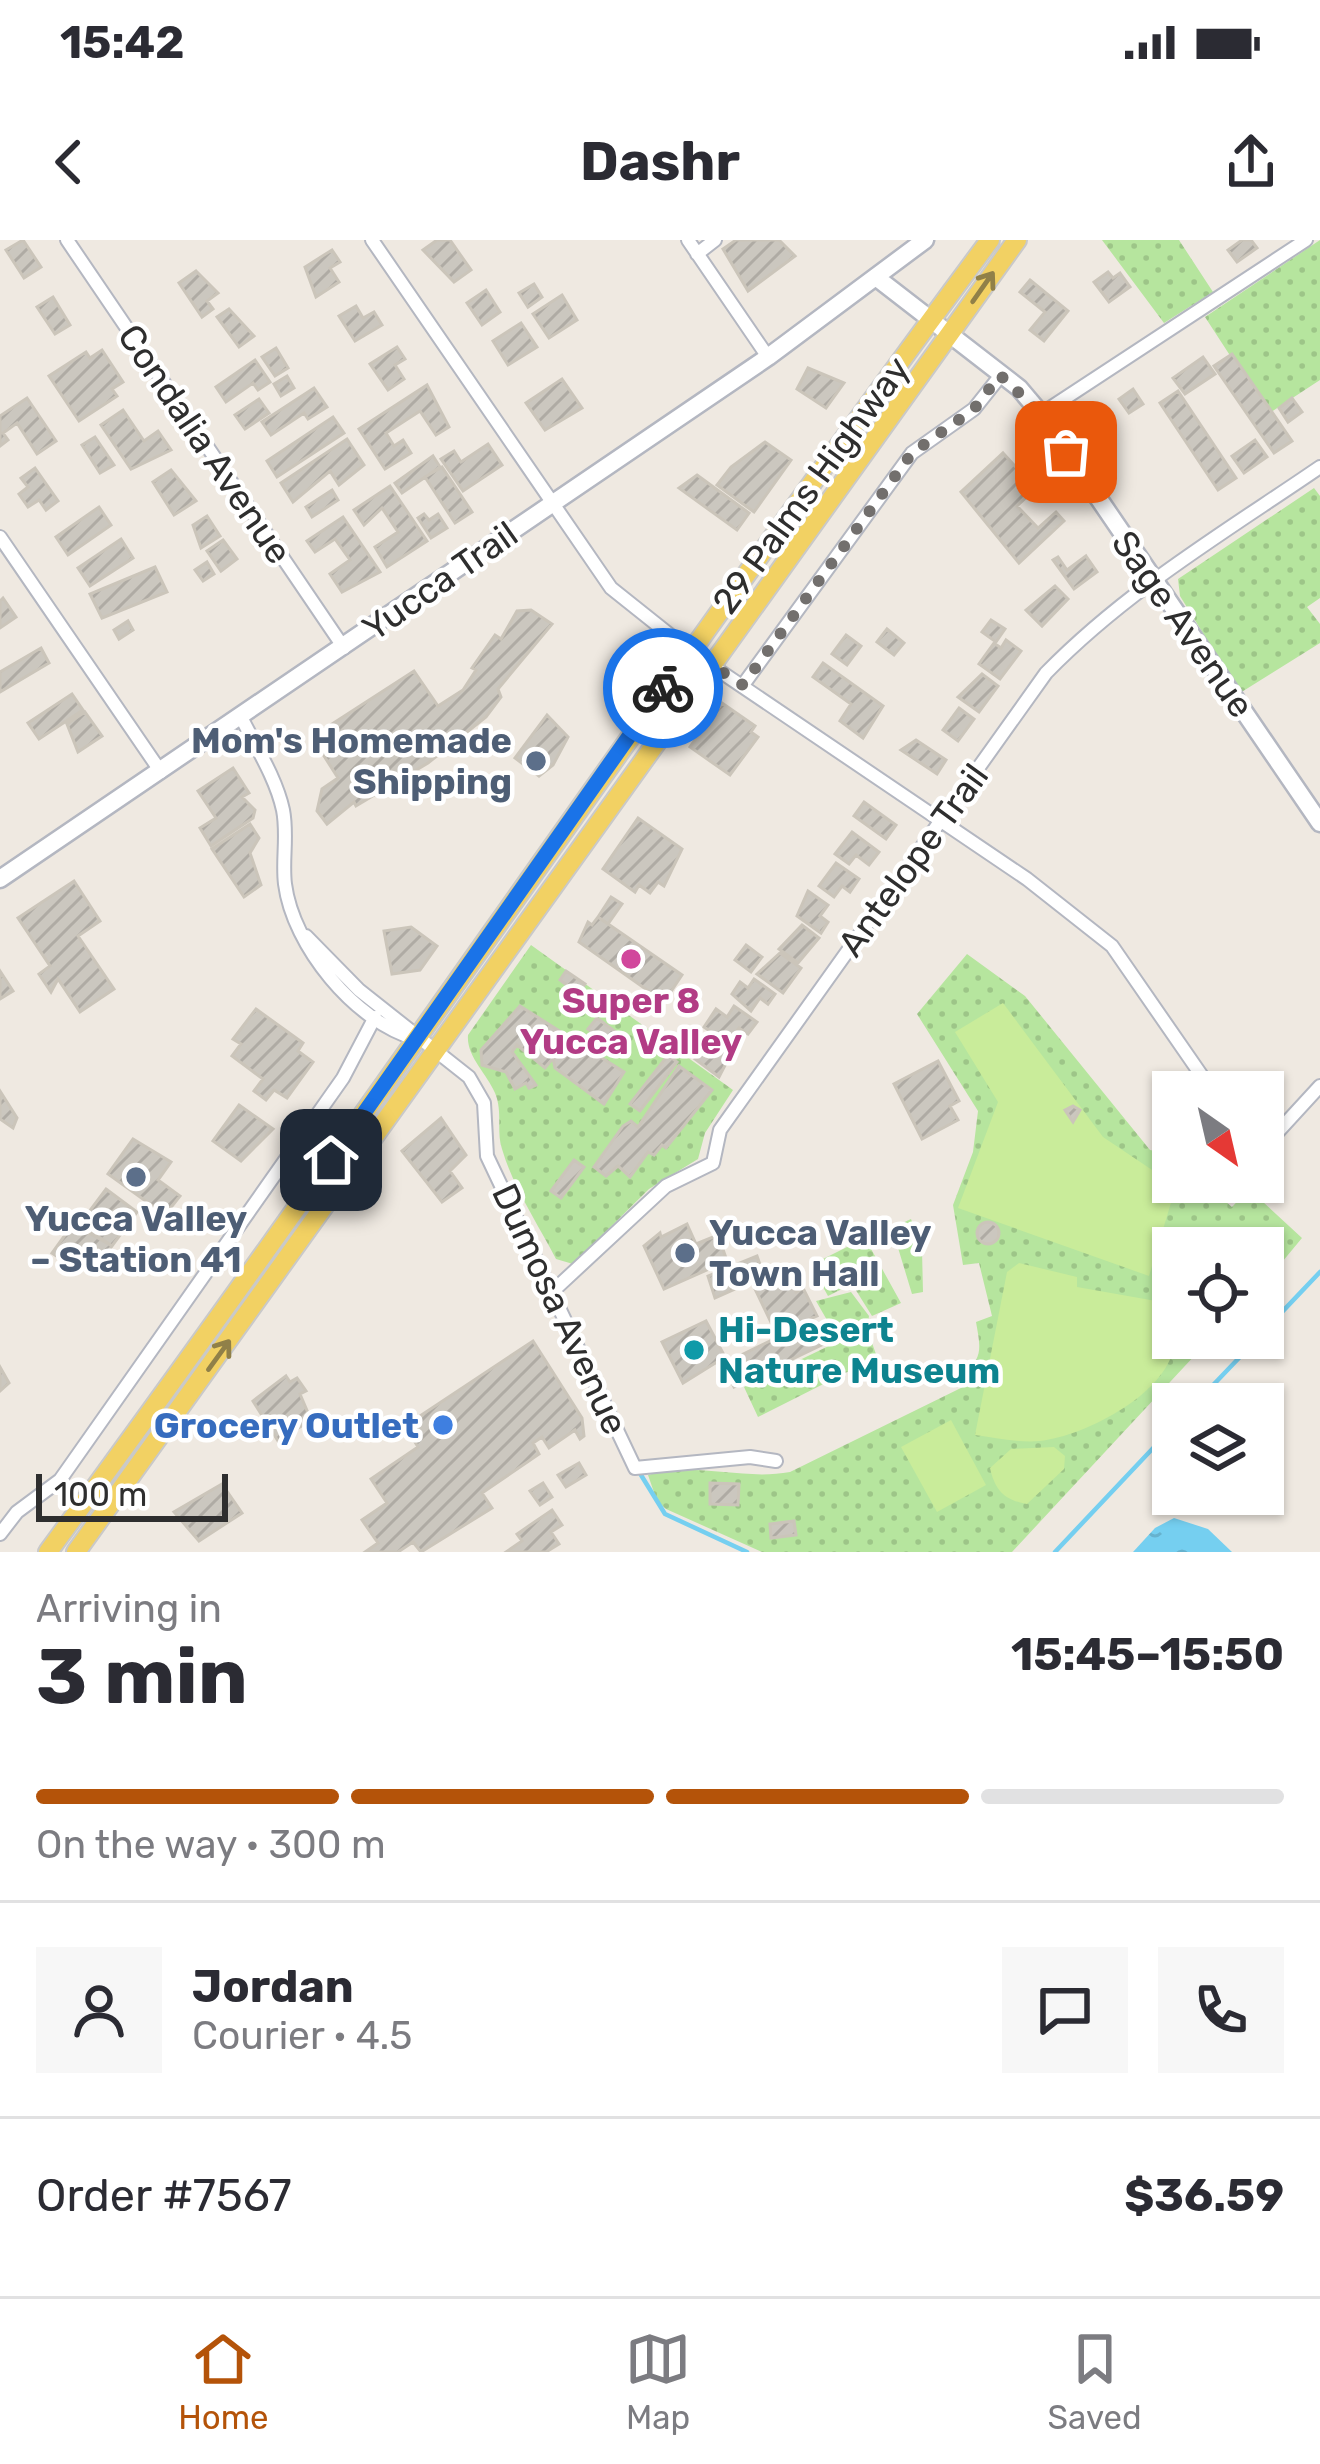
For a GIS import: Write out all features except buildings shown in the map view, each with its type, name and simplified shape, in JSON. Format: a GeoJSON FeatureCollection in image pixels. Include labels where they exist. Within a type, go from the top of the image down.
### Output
{"type":"FeatureCollection","features":[{"type":"Feature","properties":{"kind":"main road","name":"29 Palms Highway"},"geometry":{"type":"LineString","coordinates":[[48,1552],[689,651],[990,240]]}},
{"type":"Feature","properties":{"kind":"main road","name":"29 Palms Highway"},"geometry":{"type":"LineString","coordinates":[[76,1552],[1017,240]]}},
{"type":"Feature","properties":{"kind":"street","name":"Condalia Avenue"},"geometry":{"type":"LineString","coordinates":[[67,240],[344,647]]}},
{"type":"Feature","properties":{"kind":"street"},"geometry":{"type":"LineString","coordinates":[[373,240],[610,588],[689,651],[941,821],[1112,946],[1199,1071]]}},
{"type":"Feature","properties":{"kind":"street"},"geometry":{"type":"LineString","coordinates":[[688,240],[768,357]]}},
{"type":"Feature","properties":{"kind":"street"},"geometry":{"type":"LineString","coordinates":[[697,254],[715,240]]}},
{"type":"Feature","properties":{"kind":"street"},"geometry":{"type":"LineString","coordinates":[[877,278],[925,240]]}},
{"type":"Feature","properties":{"kind":"street"},"geometry":{"type":"LineString","coordinates":[[1041,414],[1306,240]]}},
{"type":"Feature","properties":{"kind":"street","name":"Yucca Trail"},"geometry":{"type":"LineString","coordinates":[[0,879],[877,278]]}},
{"type":"Feature","properties":{"kind":"street","name":"Sage Avenue"},"geometry":{"type":"LineString","coordinates":[[877,278],[1000,375],[1041,414],[1320,823]]}},
{"type":"Feature","properties":{"kind":"street"},"geometry":{"type":"LineString","coordinates":[[743,685],[912,453],[974,409],[1000,375]]}},
{"type":"Feature","properties":{"kind":"street","name":"Antelope Trail"},"geometry":{"type":"LineString","coordinates":[[553,1291],[666,1186],[713,1163],[720,1130],[1046,673],[1089,629],[1152,580],[1318,473]]}},
{"type":"Feature","properties":{"kind":"street"},"geometry":{"type":"LineString","coordinates":[[0,536],[161,772]]}},
{"type":"Feature","properties":{"kind":"street","name":"Dumosa Avenue"},"geometry":{"type":"LineString","coordinates":[[241,717],[277,788],[286,828],[285,884],[306,936],[417,1039],[469,1078],[484,1102],[487,1156],[635,1468],[750,1457],[776,1461]]}},
{"type":"Feature","properties":{"kind":"street","name":"Dumosa Avenue"},"geometry":{"type":"LineString","coordinates":[[306,936],[305,946],[316,963],[396,1033],[417,1039]]}},
{"type":"Feature","properties":{"kind":"street"},"geometry":{"type":"LineString","coordinates":[[0,1534],[17,1512],[60,1480],[343,1078],[375,1017]]}},
{"type":"Feature","properties":{"kind":"street"},"geometry":{"type":"LineString","coordinates":[[1284,1125],[1320,1086]]}},
{"type":"Feature","properties":{"kind":"green space"},"geometry":{"type":"Polygon","coordinates":[[[1102,240],[1179,240],[1213,292],[1164,323],[1102,240]]]}},
{"type":"Feature","properties":{"kind":"green space"},"geometry":{"type":"Polygon","coordinates":[[[1320,240],[1320,380],[1268,414],[1205,317],[1320,240]]]}},
{"type":"Feature","properties":{"kind":"green space"},"geometry":{"type":"Polygon","coordinates":[[[1314,488],[1320,496],[1320,598],[1307,607],[1320,624],[1320,643],[1240,693],[1180,596],[1178,579],[1314,488]]]}},
{"type":"Feature","properties":{"kind":"green space"},"geometry":{"type":"Polygon","coordinates":[[[531,945],[733,1090],[705,1133],[698,1159],[649,1189],[573,1264],[556,1259],[513,1177],[500,1142],[497,1100],[468,1043],[468,1035],[531,945]]]}},
{"type":"Feature","properties":{"kind":"green space"},"geometry":{"type":"Polygon","coordinates":[[[967,954],[1025,996],[1152,1150],[1152,1203],[1227,1203],[1232,1207],[1264,1203],[1302,1238],[1284,1260],[1284,1227],[1152,1227],[1152,1359],[1191,1359],[1169,1383],[1152,1383],[1152,1401],[1012,1552],[762,1552],[666,1509],[657,1501],[648,1475],[683,1470],[790,1472],[967,1385],[964,1373],[979,1350],[976,1322],[992,1316],[979,1263],[963,1265],[953,1205],[973,1152],[978,1111],[917,1014],[967,954]]]}},
{"type":"Feature","properties":{"kind":"green space"},"geometry":{"type":"Polygon","coordinates":[[[1003,1003],[1103,1137],[1152,1170],[1152,1203],[1171,1203],[1164,1227],[1152,1227],[1149,1276],[958,1208],[998,1102],[955,1032],[1003,1003]]]}},
{"type":"Feature","properties":{"kind":"green space"},"geometry":{"type":"Polygon","coordinates":[[[911,1219],[922,1250],[923,1292],[912,1294],[892,1228],[911,1219]]]}},
{"type":"Feature","properties":{"kind":"green space"},"geometry":{"type":"Polygon","coordinates":[[[865,1238],[901,1303],[872,1316],[852,1284],[828,1296],[811,1265],[865,1238]]]}},
{"type":"Feature","properties":{"kind":"green space"},"geometry":{"type":"Polygon","coordinates":[[[1019,1263],[1077,1277],[1077,1287],[1152,1300],[1152,1359],[1169,1359],[1159,1377],[1124,1408],[1059,1437],[1024,1441],[975,1435],[1007,1272],[1019,1263]]]}},
{"type":"Feature","properties":{"kind":"green space"},"geometry":{"type":"Polygon","coordinates":[[[851,1292],[869,1316],[867,1329],[877,1357],[758,1417],[744,1387],[839,1341],[816,1301],[851,1292]]]}},
{"type":"Feature","properties":{"kind":"green space"},"geometry":{"type":"Polygon","coordinates":[[[951,1420],[986,1485],[937,1512],[901,1447],[951,1420]]]}},
{"type":"Feature","properties":{"kind":"green space"},"geometry":{"type":"Polygon","coordinates":[[[1054,1447],[1065,1456],[1064,1469],[1027,1504],[1012,1500],[998,1488],[990,1468],[1011,1449],[1054,1447]]]}},
{"type":"Feature","properties":{"kind":"water"},"geometry":{"type":"Polygon","coordinates":[[[1174,1518],[1208,1529],[1232,1552],[1133,1552],[1155,1528],[1174,1518]]]}},
{"type":"Feature","properties":{"kind":"waterway"},"geometry":{"type":"LineString","coordinates":[[1284,1310],[1320,1272]]}},
{"type":"Feature","properties":{"kind":"waterway"},"geometry":{"type":"LineString","coordinates":[[1215,1383],[1238,1359]]}},
{"type":"Feature","properties":{"kind":"waterway"},"geometry":{"type":"LineString","coordinates":[[1055,1552],[1152,1449]]}},
{"type":"Feature","properties":{"kind":"waterway"},"geometry":{"type":"LineString","coordinates":[[641,1475],[665,1514],[747,1552]]}},
{"type":"Feature","properties":{"kind":"way so far"},"geometry":{"type":"LineString","coordinates":[[663,688],[689,651],[743,685],[912,453],[956,425],[1000,375],[1041,414],[1066,452]]}},
{"type":"Feature","properties":{"kind":"place","name":"Mom's Homemade Shipping"},"geometry":{"type":"Point","coordinates":[536,761]}},
{"type":"Feature","properties":{"kind":"place","name":"Super 8 Yucca Valley"},"geometry":{"type":"Point","coordinates":[631,959]}},
{"type":"Feature","properties":{"kind":"place","name":"Yucca Valley – Station 41"},"geometry":{"type":"Point","coordinates":[136,1177]}},
{"type":"Feature","properties":{"kind":"place","name":"Yucca Valley Town Hall"},"geometry":{"type":"Point","coordinates":[685,1253]}},
{"type":"Feature","properties":{"kind":"place","name":"Hi-Desert Nature Museum"},"geometry":{"type":"Point","coordinates":[694,1350]}},
{"type":"Feature","properties":{"kind":"place","name":"Grocery Outlet"},"geometry":{"type":"Point","coordinates":[443,1425]}},
{"type":"Feature","properties":{"kind":"route"},"geometry":{"type":"LineString","coordinates":[[331,1160],[663,688]]}}]}
